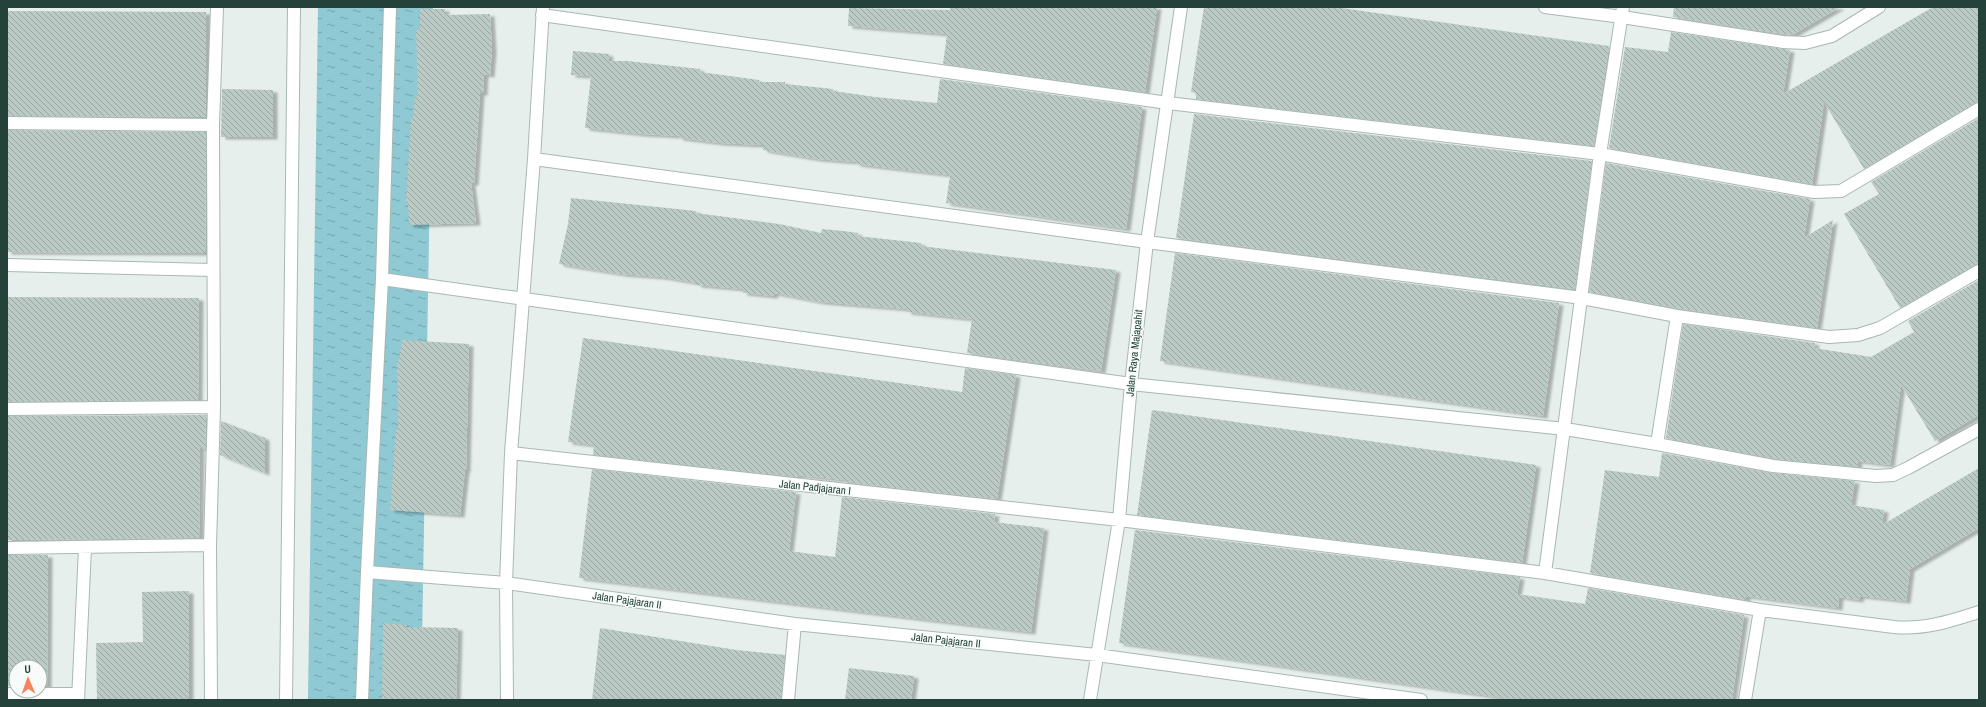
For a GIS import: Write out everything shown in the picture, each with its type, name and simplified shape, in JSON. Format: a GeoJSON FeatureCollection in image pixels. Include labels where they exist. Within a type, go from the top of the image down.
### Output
{"type":"FeatureCollection","features":[{"type":"Feature","properties":{"kind":"street"},"geometry":{"type":"LineString","coordinates":[[211,700],[210,544],[214,407],[212,270],[213,125],[217,7]]}},
{"type":"Feature","properties":{"kind":"street"},"geometry":{"type":"LineString","coordinates":[[286,700],[294,7]]}},
{"type":"Feature","properties":{"kind":"street"},"geometry":{"type":"LineString","coordinates":[[362,700],[366,572],[382,279],[390,7]]}},
{"type":"Feature","properties":{"kind":"street","name":"Jalan Raya Majapahit"},"geometry":{"type":"LineString","coordinates":[[1090,700],[1119,520],[1130,384],[1181,7]]}},
{"type":"Feature","properties":{"kind":"street"},"geometry":{"type":"LineString","coordinates":[[1545,7],[1622,12],[1783,42],[1805,43],[1832,36],[1879,7]]}},
{"type":"Feature","properties":{"kind":"street"},"geometry":{"type":"LineString","coordinates":[[507,700],[506,583],[511,453],[534,159],[542,11],[1168,104],[1600,154],[1814,192],[1841,191],[1979,110]]}},
{"type":"Feature","properties":{"kind":"street"},"geometry":{"type":"LineString","coordinates":[[1545,574],[1600,154],[1622,12]]}},
{"type":"Feature","properties":{"kind":"street"},"geometry":{"type":"LineString","coordinates":[[7,123],[213,125]]}},
{"type":"Feature","properties":{"kind":"street"},"geometry":{"type":"LineString","coordinates":[[534,159],[1148,242],[1582,298],[1677,316],[1829,337],[1858,335],[1880,328],[1979,271]]}},
{"type":"Feature","properties":{"kind":"street"},"geometry":{"type":"LineString","coordinates":[[7,265],[212,270]]}},
{"type":"Feature","properties":{"kind":"street"},"geometry":{"type":"LineString","coordinates":[[382,279],[1130,384],[1565,429],[1657,444],[1773,466],[1876,476],[1893,475],[1979,429]]}},
{"type":"Feature","properties":{"kind":"street"},"geometry":{"type":"LineString","coordinates":[[1657,444],[1677,316]]}},
{"type":"Feature","properties":{"kind":"street"},"geometry":{"type":"LineString","coordinates":[[7,408],[214,407]]}},
{"type":"Feature","properties":{"kind":"street","name":"Jalan Padjajaran I"},"geometry":{"type":"LineString","coordinates":[[511,453],[1119,520],[1545,574],[1760,610],[1910,629],[1941,624],[1979,612]]}},
{"type":"Feature","properties":{"kind":"street"},"geometry":{"type":"LineString","coordinates":[[7,548],[85,548],[210,544]]}},
{"type":"Feature","properties":{"kind":"street"},"geometry":{"type":"LineString","coordinates":[[7,694],[78,697],[85,548]]}},
{"type":"Feature","properties":{"kind":"street","name":"Jalan Pajajaran II"},"geometry":{"type":"LineString","coordinates":[[366,572],[506,583],[795,624],[1097,655],[1422,700]]}},
{"type":"Feature","properties":{"kind":"street"},"geometry":{"type":"LineString","coordinates":[[1745,700],[1760,610]]}},
{"type":"Feature","properties":{"kind":"street"},"geometry":{"type":"LineString","coordinates":[[788,700],[795,624]]}},
{"type":"Feature","properties":{"kind":"water"},"geometry":{"type":"Polygon","coordinates":[[[318,7],[433,7],[421,700],[308,700],[318,7]]]}},
{"type":"Feature","properties":{"kind":"building"},"geometry":{"type":"Polygon","coordinates":[[[951,7],[1157,7],[1145,92],[943,64],[947,34],[848,26],[849,8],[950,10],[951,7]]]}},
{"type":"Feature","properties":{"kind":"building"},"geometry":{"type":"Polygon","coordinates":[[[1204,7],[1334,7],[1609,46],[1594,146],[1196,99],[1196,93],[1191,92],[1204,7]]]}},
{"type":"Feature","properties":{"kind":"building"},"geometry":{"type":"Polygon","coordinates":[[[1674,7],[1840,7],[1792,35],[1673,17],[1674,7]]]}},
{"type":"Feature","properties":{"kind":"building"},"geometry":{"type":"Polygon","coordinates":[[[1933,7],[1979,7],[1979,102],[1864,169],[1824,102],[1812,184],[1609,148],[1625,47],[1668,52],[1671,32],[1790,50],[1783,94],[1933,7]]]}},
{"type":"Feature","properties":{"kind":"building"},"geometry":{"type":"Polygon","coordinates":[[[420,9],[445,9],[445,15],[490,14],[492,50],[490,75],[484,74],[483,93],[480,93],[474,183],[471,183],[476,223],[409,225],[408,201],[406,201],[411,118],[413,118],[415,96],[418,97],[416,30],[420,30],[420,9]]]}},
{"type":"Feature","properties":{"kind":"building"},"geometry":{"type":"Polygon","coordinates":[[[7,11],[206,12],[206,117],[7,116],[7,11]]]}},
{"type":"Feature","properties":{"kind":"building"},"geometry":{"type":"Polygon","coordinates":[[[573,51],[609,54],[608,61],[627,61],[700,69],[700,72],[759,80],[759,82],[785,82],[785,84],[833,89],[833,91],[875,97],[937,103],[940,79],[1142,107],[1126,229],[946,203],[950,175],[856,164],[856,162],[817,159],[763,150],[763,145],[721,143],[679,138],[679,136],[585,128],[591,76],[571,75],[573,51]]]}},
{"type":"Feature","properties":{"kind":"building"},"geometry":{"type":"Polygon","coordinates":[[[222,89],[273,90],[273,137],[221,137],[222,89]]]}},
{"type":"Feature","properties":{"kind":"building"},"geometry":{"type":"Polygon","coordinates":[[[1194,114],[1592,161],[1575,289],[1176,238],[1194,114]]]}},
{"type":"Feature","properties":{"kind":"building"},"geometry":{"type":"Polygon","coordinates":[[[1979,118],[1979,264],[1900,308],[1844,214],[1879,194],[1871,182],[1979,118]]]}},
{"type":"Feature","properties":{"kind":"building"},"geometry":{"type":"Polygon","coordinates":[[[7,130],[206,132],[205,253],[7,252],[7,130]]]}},
{"type":"Feature","properties":{"kind":"building"},"geometry":{"type":"Polygon","coordinates":[[[1606,163],[1810,199],[1804,238],[1833,220],[1817,328],[1683,309],[1589,292],[1606,163]]]}},
{"type":"Feature","properties":{"kind":"building"},"geometry":{"type":"Polygon","coordinates":[[[571,198],[696,211],[696,213],[779,224],[821,233],[822,229],[843,231],[858,233],[857,236],[921,243],[921,246],[1116,270],[1101,371],[967,353],[972,319],[907,312],[907,309],[821,302],[774,293],[773,296],[743,293],[743,289],[697,285],[697,283],[662,277],[622,274],[559,264],[568,224],[571,198]]]}},
{"type":"Feature","properties":{"kind":"building"},"geometry":{"type":"Polygon","coordinates":[[[1175,253],[1559,303],[1543,416],[1160,361],[1175,253]]]}},
{"type":"Feature","properties":{"kind":"building"},"geometry":{"type":"Polygon","coordinates":[[[1979,280],[1979,415],[1935,441],[1901,385],[1890,465],[1858,461],[1857,467],[1774,459],[1666,438],[1683,324],[1815,343],[1814,348],[1871,357],[1914,332],[1908,321],[1979,280]]]}},
{"type":"Feature","properties":{"kind":"building"},"geometry":{"type":"Polygon","coordinates":[[[7,297],[199,298],[198,400],[7,402],[7,297]]]}},
{"type":"Feature","properties":{"kind":"building"},"geometry":{"type":"Polygon","coordinates":[[[583,338],[962,392],[965,368],[1016,375],[997,499],[844,482],[844,480],[798,475],[797,477],[593,455],[594,445],[568,442],[583,338]]]}},
{"type":"Feature","properties":{"kind":"building"},"geometry":{"type":"Polygon","coordinates":[[[402,340],[469,344],[466,470],[460,515],[390,510],[396,430],[398,430],[397,361],[399,360],[402,340]]]}},
{"type":"Feature","properties":{"kind":"building"},"geometry":{"type":"Polygon","coordinates":[[[1152,410],[1536,465],[1522,563],[1137,515],[1152,410]]]}},
{"type":"Feature","properties":{"kind":"building"},"geometry":{"type":"Polygon","coordinates":[[[206,415],[205,449],[200,447],[199,538],[7,540],[7,416],[206,415]]]}},
{"type":"Feature","properties":{"kind":"building"},"geometry":{"type":"Polygon","coordinates":[[[221,421],[265,438],[265,473],[220,455],[221,421]]]}},
{"type":"Feature","properties":{"kind":"building"},"geometry":{"type":"Polygon","coordinates":[[[1662,453],[1772,473],[1855,481],[1851,505],[1884,510],[1882,525],[1979,468],[1979,528],[1910,569],[1906,601],[1860,596],[1859,600],[1839,597],[1838,608],[1746,596],[1746,600],[1590,573],[1605,470],[1659,477],[1662,453]]]}},
{"type":"Feature","properties":{"kind":"building"},"geometry":{"type":"Polygon","coordinates":[[[592,469],[796,492],[789,551],[835,557],[842,497],[995,514],[994,522],[1044,528],[1031,632],[579,578],[592,469]]]}},
{"type":"Feature","properties":{"kind":"building"},"geometry":{"type":"Polygon","coordinates":[[[1135,530],[1520,577],[1517,594],[1585,604],[1588,588],[1744,615],[1732,700],[1518,700],[1119,643],[1135,530]]]}},
{"type":"Feature","properties":{"kind":"building"},"geometry":{"type":"Polygon","coordinates":[[[7,555],[48,555],[47,659],[8,659],[7,686],[7,555]]]}},
{"type":"Feature","properties":{"kind":"building"},"geometry":{"type":"Polygon","coordinates":[[[189,591],[189,700],[97,700],[96,643],[143,642],[142,592],[189,591]]]}},
{"type":"Feature","properties":{"kind":"building"},"geometry":{"type":"Polygon","coordinates":[[[383,623],[407,625],[406,627],[458,628],[456,700],[382,700],[383,623]]]}},
{"type":"Feature","properties":{"kind":"building"},"geometry":{"type":"Polygon","coordinates":[[[600,628],[736,650],[785,655],[781,700],[592,700],[600,628]]]}},
{"type":"Feature","properties":{"kind":"building"},"geometry":{"type":"Polygon","coordinates":[[[849,668],[914,676],[911,700],[845,700],[849,668]]]}}]}
